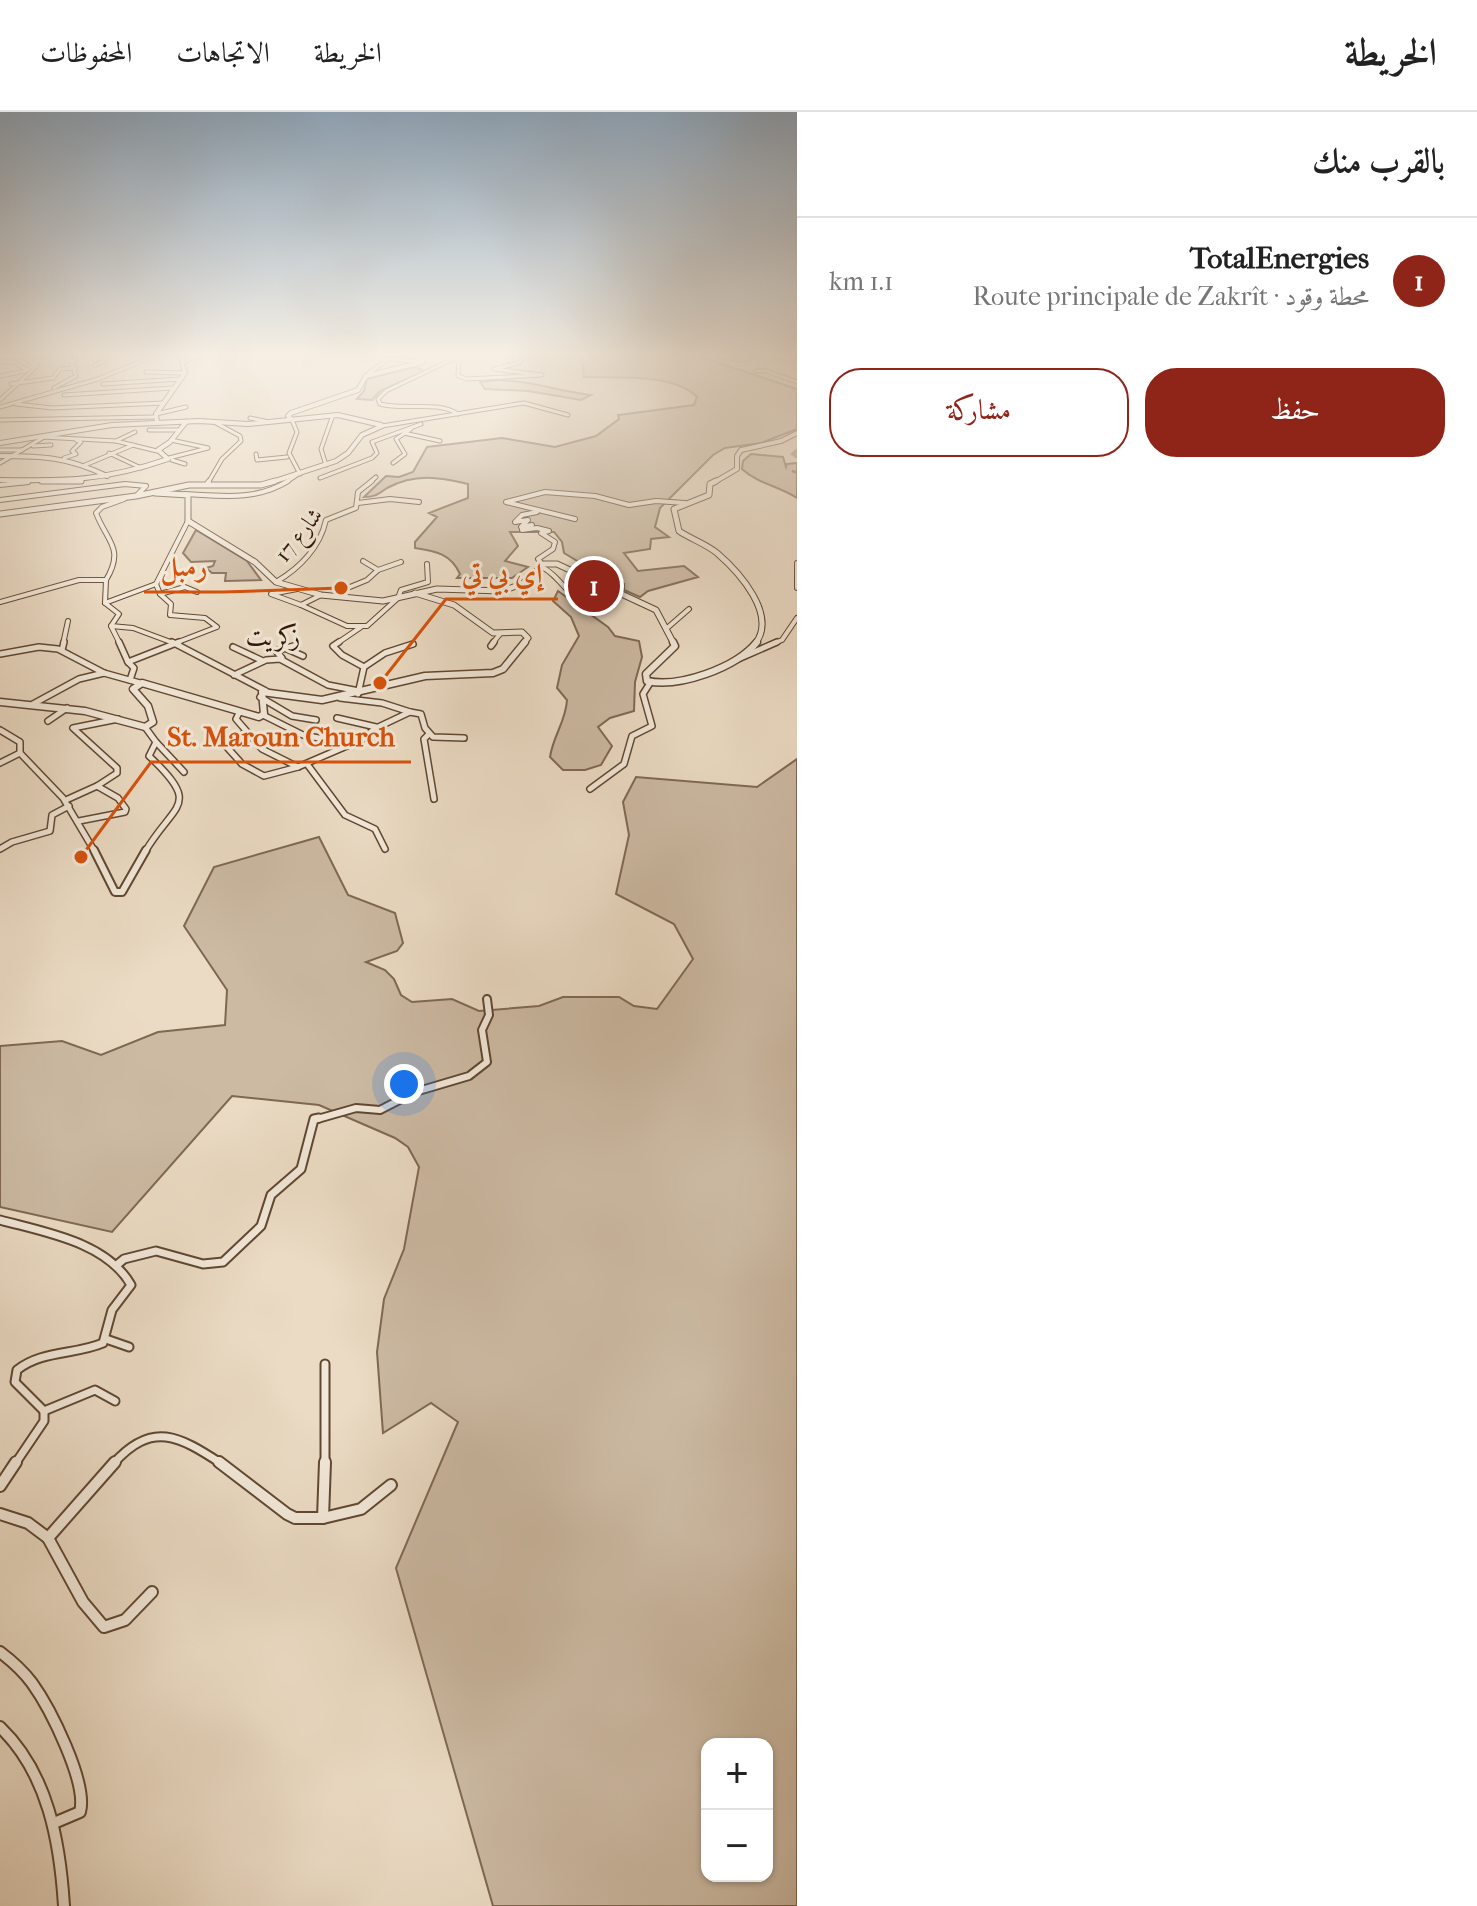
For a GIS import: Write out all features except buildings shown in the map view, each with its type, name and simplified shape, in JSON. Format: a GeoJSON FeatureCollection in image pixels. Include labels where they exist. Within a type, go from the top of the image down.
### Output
{"type":"FeatureCollection","features":[{"type":"Feature","properties":{"kind":"street"},"geometry":{"type":"LineString","coordinates":[[0,443],[22,440]]}},
{"type":"Feature","properties":{"kind":"street"},"geometry":{"type":"LineString","coordinates":[[0,457],[29,447],[38,440]]}},
{"type":"Feature","properties":{"kind":"street"},"geometry":{"type":"LineString","coordinates":[[64,458],[76,454],[72,451],[81,442],[79,440]]}},
{"type":"Feature","properties":{"kind":"street"},"geometry":{"type":"LineString","coordinates":[[100,440],[133,444],[185,464]]}},
{"type":"Feature","properties":{"kind":"street"},"geometry":{"type":"LineString","coordinates":[[0,483],[78,481],[141,468],[208,448],[171,440],[157,451]]}},
{"type":"Feature","properties":{"kind":"street"},"geometry":{"type":"LineString","coordinates":[[206,485],[222,459],[241,440]]}},
{"type":"Feature","properties":{"kind":"street"},"geometry":{"type":"LineString","coordinates":[[293,440],[287,457],[299,474]]}},
{"type":"Feature","properties":{"kind":"street"},"geometry":{"type":"LineString","coordinates":[[325,440],[321,449],[326,465]]}},
{"type":"Feature","properties":{"kind":"street"},"geometry":{"type":"LineString","coordinates":[[0,514],[136,496],[183,486],[254,486],[326,465],[344,457],[358,440]]}},
{"type":"Feature","properties":{"kind":"street"},"geometry":{"type":"LineString","coordinates":[[320,478],[374,457],[377,453],[372,442],[377,440]]}},
{"type":"Feature","properties":{"kind":"street"},"geometry":{"type":"LineString","coordinates":[[393,463],[405,454],[396,440]]}},
{"type":"Feature","properties":{"kind":"street"},"geometry":{"type":"LineString","coordinates":[[434,440],[440,441]]}},
{"type":"Feature","properties":{"kind":"street"},"geometry":{"type":"LineString","coordinates":[[738,659],[761,637],[756,601],[742,578],[721,557],[679,531],[673,512],[676,506],[709,495],[710,484],[735,472],[741,450],[784,440]]}},
{"type":"Feature","properties":{"kind":"street"},"geometry":{"type":"LineString","coordinates":[[85,465],[133,444]]}},
{"type":"Feature","properties":{"kind":"street"},"geometry":{"type":"LineString","coordinates":[[29,447],[51,445]]}},
{"type":"Feature","properties":{"kind":"street"},"geometry":{"type":"LineString","coordinates":[[14,455],[22,450]]}},
{"type":"Feature","properties":{"kind":"street"},"geometry":{"type":"LineString","coordinates":[[109,453],[141,468]]}},
{"type":"Feature","properties":{"kind":"street"},"geometry":{"type":"LineString","coordinates":[[256,454],[259,461],[287,457]]}},
{"type":"Feature","properties":{"kind":"street"},"geometry":{"type":"LineString","coordinates":[[0,457],[64,458],[85,465],[98,476]]}},
{"type":"Feature","properties":{"kind":"street"},"geometry":{"type":"LineString","coordinates":[[155,493],[246,497],[275,489],[299,474]]}},
{"type":"Feature","properties":{"kind":"street","name":"شارع 17"},"geometry":{"type":"LineString","coordinates":[[276,582],[300,568],[326,530],[328,517],[356,508],[358,492],[376,477]]}},
{"type":"Feature","properties":{"kind":"street"},"geometry":{"type":"LineString","coordinates":[[0,500],[131,484],[146,486],[136,496]]}},
{"type":"Feature","properties":{"kind":"street"},"geometry":{"type":"LineString","coordinates":[[575,519],[506,502],[545,492],[595,496],[627,505],[656,501],[685,503]]}},
{"type":"Feature","properties":{"kind":"street"},"geometry":{"type":"LineString","coordinates":[[105,603],[156,584],[188,521],[190,499],[185,494]]}},
{"type":"Feature","properties":{"kind":"street"},"geometry":{"type":"LineString","coordinates":[[105,603],[106,580],[116,565],[118,554],[115,544],[101,528],[97,511],[129,497]]}},
{"type":"Feature","properties":{"kind":"street"},"geometry":{"type":"LineString","coordinates":[[358,503],[390,499],[419,502]]}},
{"type":"Feature","properties":{"kind":"street"},"geometry":{"type":"LineString","coordinates":[[540,511],[522,515],[515,522],[528,520],[521,527],[532,525],[522,530],[534,528],[549,531],[541,533],[555,542],[553,549],[538,559],[567,594],[585,608]]}},
{"type":"Feature","properties":{"kind":"street"},"geometry":{"type":"LineString","coordinates":[[188,521],[255,562],[276,582],[321,595],[383,601],[437,589],[480,593],[508,590],[528,579],[542,566],[557,564],[660,614],[675,646],[648,670],[646,677],[650,683]]}},
{"type":"Feature","properties":{"kind":"street"},"geometry":{"type":"LineString","coordinates":[[363,561],[378,570]]}},
{"type":"Feature","properties":{"kind":"street"},"geometry":{"type":"LineString","coordinates":[[344,596],[345,589],[363,583],[378,570],[401,562]]}},
{"type":"Feature","properties":{"kind":"street"},"geometry":{"type":"LineString","coordinates":[[797,563],[797,588]]}},
{"type":"Feature","properties":{"kind":"street"},"geometry":{"type":"LineString","coordinates":[[297,589],[271,594],[347,626],[361,627],[373,624],[398,598],[401,590],[428,582],[427,564]]}},
{"type":"Feature","properties":{"kind":"street"},"geometry":{"type":"LineString","coordinates":[[0,602],[79,580],[106,580]]}},
{"type":"Feature","properties":{"kind":"street"},"geometry":{"type":"LineString","coordinates":[[128,662],[172,642],[217,627],[217,624],[197,616],[170,615],[171,604],[160,594],[156,584]]}},
{"type":"Feature","properties":{"kind":"street"},"geometry":{"type":"LineString","coordinates":[[160,594],[185,587],[197,592]]}},
{"type":"Feature","properties":{"kind":"street"},"geometry":{"type":"LineString","coordinates":[[111,626],[133,628],[172,642],[266,691],[317,701],[425,676],[500,671],[528,636],[522,632],[500,634],[488,631],[454,605],[414,593]]}},
{"type":"Feature","properties":{"kind":"street"},"geometry":{"type":"LineString","coordinates":[[301,605],[321,595]]}},
{"type":"Feature","properties":{"kind":"street"},"geometry":{"type":"LineString","coordinates":[[105,603],[119,614],[111,626]]}},
{"type":"Feature","properties":{"kind":"street"},"geometry":{"type":"LineString","coordinates":[[666,629],[689,609]]}},
{"type":"Feature","properties":{"kind":"street"},"geometry":{"type":"LineString","coordinates":[[650,683],[665,684],[782,640],[797,618]]}},
{"type":"Feature","properties":{"kind":"street"},"geometry":{"type":"LineString","coordinates":[[62,650],[68,621]]}},
{"type":"Feature","properties":{"kind":"street"},"geometry":{"type":"LineString","coordinates":[[111,626],[134,668],[130,680]]}},
{"type":"Feature","properties":{"kind":"street"},"geometry":{"type":"LineString","coordinates":[[361,627],[333,646],[342,655],[364,667]]}},
{"type":"Feature","properties":{"kind":"street"},"geometry":{"type":"LineString","coordinates":[[491,646],[500,634]]}},
{"type":"Feature","properties":{"kind":"street"},"geometry":{"type":"LineString","coordinates":[[358,692],[364,667],[385,653],[413,644]]}},
{"type":"Feature","properties":{"kind":"street"},"geometry":{"type":"LineString","coordinates":[[297,645],[276,651],[283,659],[328,685],[358,692]]}},
{"type":"Feature","properties":{"kind":"street"},"geometry":{"type":"LineString","coordinates":[[0,654],[39,647],[62,650],[104,673],[239,713],[263,715],[303,735],[351,744]]}},
{"type":"Feature","properties":{"kind":"street"},"geometry":{"type":"LineString","coordinates":[[233,647],[263,661]]}},
{"type":"Feature","properties":{"kind":"street"},"geometry":{"type":"LineString","coordinates":[[285,648],[303,656]]}},
{"type":"Feature","properties":{"kind":"street"},"geometry":{"type":"LineString","coordinates":[[234,675],[263,661],[283,659]]}},
{"type":"Feature","properties":{"kind":"street"},"geometry":{"type":"LineString","coordinates":[[33,704],[79,679],[104,673]]}},
{"type":"Feature","properties":{"kind":"street"},"geometry":{"type":"LineString","coordinates":[[140,683],[133,689],[152,713],[153,722],[145,727]]}},
{"type":"Feature","properties":{"kind":"street"},"geometry":{"type":"LineString","coordinates":[[590,789],[624,764],[632,736],[652,726],[643,694],[650,683]]}},
{"type":"Feature","properties":{"kind":"street"},"geometry":{"type":"LineString","coordinates":[[260,697],[266,691]]}},
{"type":"Feature","properties":{"kind":"street"},"geometry":{"type":"LineString","coordinates":[[260,697],[263,715]]}},
{"type":"Feature","properties":{"kind":"street"},"geometry":{"type":"LineString","coordinates":[[260,697],[292,716],[316,720]]}},
{"type":"Feature","properties":{"kind":"street"},"geometry":{"type":"LineString","coordinates":[[340,698],[368,700],[421,714],[429,734],[443,739],[464,738]]}},
{"type":"Feature","properties":{"kind":"street"},"geometry":{"type":"LineString","coordinates":[[0,702],[67,708],[145,727],[184,772]]}},
{"type":"Feature","properties":{"kind":"street"},"geometry":{"type":"LineString","coordinates":[[48,721],[67,708]]}},
{"type":"Feature","properties":{"kind":"street"},"geometry":{"type":"LineString","coordinates":[[245,733],[225,745],[242,764],[264,776],[307,764],[410,712]]}},
{"type":"Feature","properties":{"kind":"street"},"geometry":{"type":"LineString","coordinates":[[239,713],[236,719],[256,746],[298,767]]}},
{"type":"Feature","properties":{"kind":"street"},"geometry":{"type":"LineString","coordinates":[[337,718],[377,727]]}},
{"type":"Feature","properties":{"kind":"street"},"geometry":{"type":"LineString","coordinates":[[0,849],[12,842],[50,831],[52,815],[117,773],[117,768],[73,728],[118,719]]}},
{"type":"Feature","properties":{"kind":"street"},"geometry":{"type":"LineString","coordinates":[[0,730],[20,742],[20,753],[47,776],[67,803],[115,892],[126,890],[142,854],[157,831],[179,807],[181,799],[170,776],[149,756],[156,742]]}},
{"type":"Feature","properties":{"kind":"street"},"geometry":{"type":"LineString","coordinates":[[429,734],[424,739],[424,750],[434,799]]}},
{"type":"Feature","properties":{"kind":"street"},"geometry":{"type":"LineString","coordinates":[[0,763],[20,753]]}},
{"type":"Feature","properties":{"kind":"street"},"geometry":{"type":"LineString","coordinates":[[307,764],[345,815],[375,829],[385,849]]}},
{"type":"Feature","properties":{"kind":"street"},"geometry":{"type":"LineString","coordinates":[[79,821],[125,812],[118,798],[97,786]]}},
{"type":"Feature","properties":{"kind":"street"},"geometry":{"type":"LineString","coordinates":[[118,1264],[124,1259],[156,1251],[203,1264],[223,1262],[261,1226],[271,1195],[301,1169],[314,1119],[356,1108],[380,1110],[415,1092],[469,1076],[482,1068],[487,1062],[482,1030],[489,1015],[487,999]]}},
{"type":"Feature","properties":{"kind":"street"},"geometry":{"type":"LineString","coordinates":[[0,1220],[41,1231],[118,1264],[131,1285],[112,1310],[106,1339],[89,1349],[37,1357],[17,1370],[15,1382],[44,1411],[44,1421],[0,1486]]}},
{"type":"Feature","properties":{"kind":"street"},"geometry":{"type":"LineString","coordinates":[[106,1339],[129,1347]]}},
{"type":"Feature","properties":{"kind":"street"},"geometry":{"type":"LineString","coordinates":[[323,1518],[326,1478],[323,1432],[325,1364]]}},
{"type":"Feature","properties":{"kind":"street"},"geometry":{"type":"LineString","coordinates":[[44,1411],[95,1390],[115,1401]]}},
{"type":"Feature","properties":{"kind":"street"},"geometry":{"type":"LineString","coordinates":[[48,1538],[123,1453],[136,1442],[158,1434],[220,1462],[295,1518],[323,1518],[360,1511],[376,1502],[391,1485]]}},
{"type":"Feature","properties":{"kind":"street"},"geometry":{"type":"LineString","coordinates":[[0,1466],[12,1467]]}},
{"type":"Feature","properties":{"kind":"street"},"geometry":{"type":"LineString","coordinates":[[0,1514],[28,1523],[48,1538],[83,1602],[104,1627],[111,1628],[127,1619],[152,1592]]}},
{"type":"Feature","properties":{"kind":"street"},"geometry":{"type":"LineString","coordinates":[[0,1652],[33,1684],[49,1711],[83,1801],[80,1812],[54,1823]]}},
{"type":"Feature","properties":{"kind":"street"},"geometry":{"type":"LineString","coordinates":[[0,1727],[15,1741],[30,1766],[54,1823],[64,1906]]}},
{"type":"Feature","properties":{"kind":"shaded area"},"geometry":{"type":"Polygon","coordinates":[[[512,440],[555,447],[582,440],[769,440],[725,448],[713,455],[660,508],[655,527],[669,537],[651,539],[650,549],[624,553],[638,571],[684,566],[698,577],[648,591],[640,597],[624,590],[624,584],[564,553],[562,542],[554,532],[510,532],[518,546],[505,561],[528,567],[512,578],[457,578],[460,574],[452,562],[436,552],[415,548],[415,542],[437,517],[429,513],[468,498],[468,484],[417,478],[397,483],[374,496],[364,497],[386,476],[399,477],[413,472],[427,447],[512,440]]]}},
{"type":"Feature","properties":{"kind":"shaded area"},"geometry":{"type":"Polygon","coordinates":[[[751,454],[783,457],[786,467],[787,464],[797,463],[797,472],[792,471],[797,473],[797,498],[742,469],[743,461],[751,454]]]}},
{"type":"Feature","properties":{"kind":"shaded area"},"geometry":{"type":"Polygon","coordinates":[[[196,530],[247,561],[261,580],[225,581],[226,573],[212,573],[206,568],[213,566],[215,561],[191,562],[183,553],[196,530]]]}},
{"type":"Feature","properties":{"kind":"shaded area"},"geometry":{"type":"Polygon","coordinates":[[[558,591],[608,627],[615,636],[639,641],[642,657],[635,682],[634,711],[610,718],[598,727],[612,746],[601,765],[585,770],[563,770],[550,757],[566,708],[567,700],[557,688],[562,665],[579,636],[571,617],[553,601],[558,591]]]}},
{"type":"Feature","properties":{"kind":"shaded area"},"geometry":{"type":"Polygon","coordinates":[[[797,759],[797,1906],[493,1906],[396,1568],[458,1422],[431,1403],[383,1433],[377,1352],[384,1299],[404,1249],[419,1167],[408,1147],[395,1138],[319,1105],[232,1096],[112,1232],[0,1207],[0,1046],[62,1041],[101,1055],[158,1032],[225,1025],[227,990],[184,926],[214,867],[319,837],[348,895],[395,913],[403,943],[397,951],[366,962],[385,970],[394,979],[401,995],[412,1002],[452,999],[479,1011],[539,1006],[563,997],[619,997],[634,1006],[657,1009],[693,959],[674,924],[616,894],[629,835],[623,802],[636,777],[757,787],[797,759]]]}},
{"type":"Feature","properties":{"kind":"waterway"},"geometry":{"type":"LineString","coordinates":[[797,450],[793,454],[797,457]]}},
{"type":"Feature","properties":{"kind":"place","name":"TotalEnergies"},"geometry":{"type":"Point","coordinates":[594,586]}},
{"type":"Feature","properties":{"kind":"place","name":"رمبل"},"geometry":{"type":"Point","coordinates":[341,588]}},
{"type":"Feature","properties":{"kind":"place","name":"إي بي تي"},"geometry":{"type":"Point","coordinates":[380,683]}},
{"type":"Feature","properties":{"kind":"place","name":"St. Maroun Church"},"geometry":{"type":"Point","coordinates":[81,857]}},
{"type":"Feature","properties":{"kind":"district","name":"زكريت"},"geometry":{"type":"Point","coordinates":[273,636]}}]}
